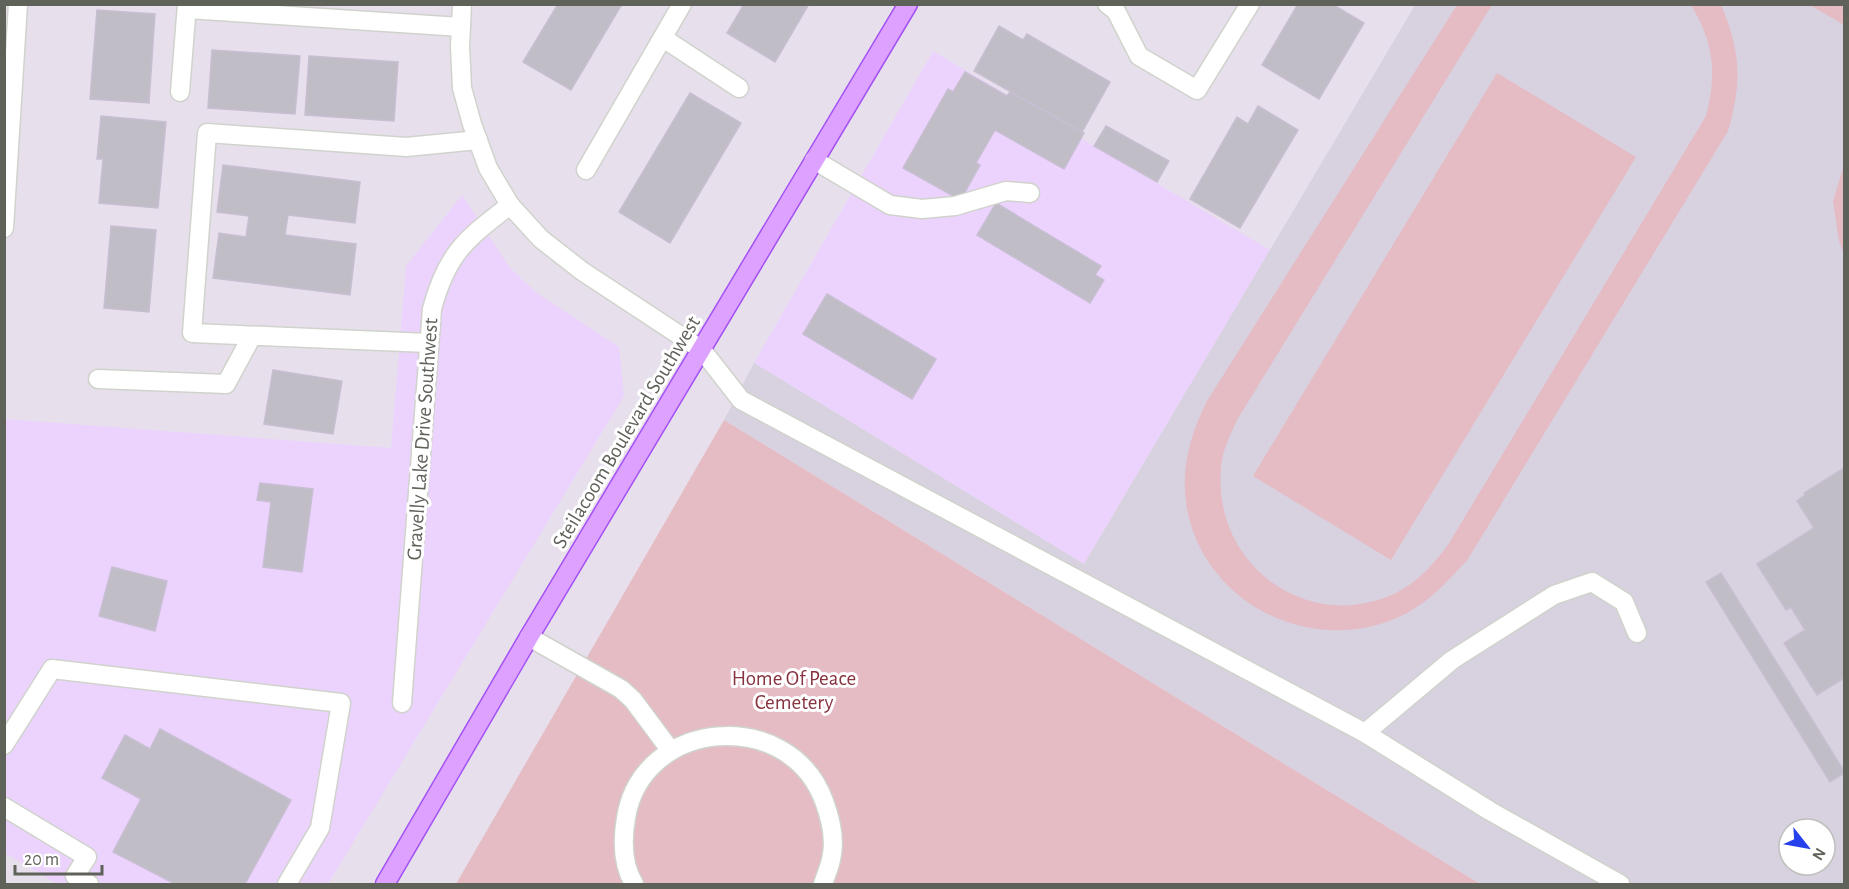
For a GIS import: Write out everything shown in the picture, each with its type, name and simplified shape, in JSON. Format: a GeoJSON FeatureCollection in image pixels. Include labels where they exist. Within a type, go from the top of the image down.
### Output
{"type":"FeatureCollection","features":[{"type":"Feature","properties":{"kind":"main road","name":"Steilacoom Boulevard Southwest"},"geometry":{"type":"LineString","coordinates":[[385,885],[529,637],[908,4]]}},
{"type":"Feature","properties":{"kind":"street"},"geometry":{"type":"LineString","coordinates":[[4,228],[18,4]]}},
{"type":"Feature","properties":{"kind":"street"},"geometry":{"type":"LineString","coordinates":[[462,4],[462,88],[488,168],[510,205],[541,238],[582,271],[702,350],[741,400],[1365,733],[1490,812],[1620,885]]}},
{"type":"Feature","properties":{"kind":"street"},"geometry":{"type":"LineString","coordinates":[[586,170],[682,4]]}},
{"type":"Feature","properties":{"kind":"street"},"geometry":{"type":"LineString","coordinates":[[1107,4],[1116,11],[1139,56],[1197,90],[1250,4]]}},
{"type":"Feature","properties":{"kind":"street"},"geometry":{"type":"LineString","coordinates":[[180,92],[187,7],[461,27]]}},
{"type":"Feature","properties":{"kind":"street"},"geometry":{"type":"LineString","coordinates":[[663,38],[738,88]]}},
{"type":"Feature","properties":{"kind":"street"},"geometry":{"type":"LineString","coordinates":[[428,343],[192,333],[207,132],[406,147],[478,140]]}},
{"type":"Feature","properties":{"kind":"street"},"geometry":{"type":"LineString","coordinates":[[814,160],[890,205],[922,209],[955,206],[1006,191],[1030,193]]}},
{"type":"Feature","properties":{"kind":"street","name":"Gravelly Lake Drive Southwest"},"geometry":{"type":"LineString","coordinates":[[402,704],[432,309],[438,286],[448,263],[474,232],[510,205]]}},
{"type":"Feature","properties":{"kind":"street"},"geometry":{"type":"LineString","coordinates":[[98,379],[226,384],[252,336]]}},
{"type":"Feature","properties":{"kind":"street"},"geometry":{"type":"LineString","coordinates":[[1365,733],[1452,660],[1554,595],[1592,582],[1624,602],[1637,633]]}},
{"type":"Feature","properties":{"kind":"street"},"geometry":{"type":"LineString","coordinates":[[529,637],[621,689],[633,700],[671,751]]}},
{"type":"Feature","properties":{"kind":"street"},"geometry":{"type":"LineString","coordinates":[[4,745],[52,669],[342,703],[320,828],[286,885]]}},
{"type":"Feature","properties":{"kind":"street"},"geometry":{"type":"LineString","coordinates":[[634,885],[628,875],[622,841],[628,806],[645,774],[671,751],[702,737],[736,734],[769,742],[798,761],[819,788],[831,820],[832,854],[823,885]]}},
{"type":"Feature","properties":{"kind":"street"},"geometry":{"type":"LineString","coordinates":[[4,807],[87,857],[75,876],[89,885]]}},
{"type":"Feature","properties":{"kind":"shaded area"},"geometry":{"type":"Polygon","coordinates":[[[1415,5],[1844,5],[1844,884],[1480,884],[724,420],[754,363],[1084,564],[1415,5]]]}},
{"type":"Feature","properties":{"kind":"shaded area"},"geometry":{"type":"Polygon","coordinates":[[[933,51],[1270,250],[1084,564],[754,363],[933,51]]]}},
{"type":"Feature","properties":{"kind":"shaded area"},"geometry":{"type":"Polygon","coordinates":[[[462,195],[510,268],[538,294],[619,347],[624,396],[328,884],[57,884],[5,853],[5,419],[391,448],[406,266],[462,195]]]}},
{"type":"Feature","properties":{"kind":"green space"},"geometry":{"type":"Polygon","coordinates":[[[1457,5],[1492,5],[1237,420],[1223,455],[1222,502],[1232,533],[1248,560],[1271,582],[1298,597],[1328,605],[1361,604],[1394,594],[1410,585],[1424,573],[1448,545],[1706,116],[1712,86],[1711,59],[1705,32],[1691,5],[1721,5],[1728,22],[1736,52],[1737,67],[1733,114],[1728,131],[1468,559],[1432,595],[1407,613],[1368,627],[1329,630],[1291,623],[1256,607],[1226,584],[1203,553],[1189,516],[1185,475],[1190,446],[1207,401],[1457,5]]]}},
{"type":"Feature","properties":{"kind":"green space"},"geometry":{"type":"Polygon","coordinates":[[[1810,5],[1844,5],[1844,25],[1810,5]]]}},
{"type":"Feature","properties":{"kind":"green space"},"geometry":{"type":"Polygon","coordinates":[[[1497,73],[1636,157],[1391,560],[1253,476],[1497,73]]]}},
{"type":"Feature","properties":{"kind":"green space"},"geometry":{"type":"Polygon","coordinates":[[[1844,165],[1844,254],[1839,241],[1833,201],[1844,165]]]}},
{"type":"Feature","properties":{"kind":"green space","name":"Home Of Peace Cemetery"},"geometry":{"type":"Polygon","coordinates":[[[724,420],[1480,884],[456,884],[724,420]]]}},
{"type":"Feature","properties":{"kind":"building"},"geometry":{"type":"Polygon","coordinates":[[[558,4],[622,4],[571,90],[523,62],[558,4]]]}},
{"type":"Feature","properties":{"kind":"building"},"geometry":{"type":"Polygon","coordinates":[[[744,4],[809,4],[775,62],[727,33],[744,4]]]}},
{"type":"Feature","properties":{"kind":"building"},"geometry":{"type":"Polygon","coordinates":[[[1298,4],[1332,4],[1364,23],[1319,99],[1262,65],[1298,4]]]}},
{"type":"Feature","properties":{"kind":"building"},"geometry":{"type":"Polygon","coordinates":[[[97,10],[155,14],[149,103],[90,99],[97,10]]]}},
{"type":"Feature","properties":{"kind":"building"},"geometry":{"type":"Polygon","coordinates":[[[999,26],[1023,40],[1027,34],[1110,82],[1082,132],[974,71],[999,26]]]}},
{"type":"Feature","properties":{"kind":"building"},"geometry":{"type":"Polygon","coordinates":[[[212,50],[300,56],[295,114],[208,108],[212,50]]]}},
{"type":"Feature","properties":{"kind":"building"},"geometry":{"type":"Polygon","coordinates":[[[309,56],[398,62],[394,121],[305,115],[309,56]]]}},
{"type":"Feature","properties":{"kind":"building"},"geometry":{"type":"Polygon","coordinates":[[[965,72],[1007,96],[1010,92],[1084,133],[1064,169],[995,130],[976,163],[980,165],[964,194],[955,197],[903,168],[948,89],[953,92],[965,72]]]}},
{"type":"Feature","properties":{"kind":"building"},"geometry":{"type":"Polygon","coordinates":[[[690,93],[741,123],[670,243],[619,212],[690,93]]]}},
{"type":"Feature","properties":{"kind":"building"},"geometry":{"type":"Polygon","coordinates":[[[1258,106],[1298,130],[1240,228],[1190,199],[1237,117],[1248,124],[1258,106]]]}},
{"type":"Feature","properties":{"kind":"building"},"geometry":{"type":"Polygon","coordinates":[[[101,116],[166,122],[158,208],[99,203],[103,159],[97,159],[101,116]]]}},
{"type":"Feature","properties":{"kind":"building"},"geometry":{"type":"Polygon","coordinates":[[[1106,126],[1169,161],[1157,182],[1094,146],[1106,126]]]}},
{"type":"Feature","properties":{"kind":"building"},"geometry":{"type":"Polygon","coordinates":[[[223,165],[360,182],[355,223],[288,215],[285,235],[356,244],[350,295],[213,278],[219,233],[246,237],[249,216],[217,212],[223,165]]]}},
{"type":"Feature","properties":{"kind":"building"},"geometry":{"type":"Polygon","coordinates":[[[996,203],[1101,266],[1095,275],[1104,280],[1090,303],[977,235],[996,203]]]}},
{"type":"Feature","properties":{"kind":"building"},"geometry":{"type":"Polygon","coordinates":[[[111,226],[156,230],[149,312],[104,308],[111,226]]]}},
{"type":"Feature","properties":{"kind":"building"},"geometry":{"type":"Polygon","coordinates":[[[827,294],[936,359],[912,399],[803,334],[827,294]]]}},
{"type":"Feature","properties":{"kind":"building"},"geometry":{"type":"Polygon","coordinates":[[[273,370],[342,381],[333,434],[264,424],[273,370]]]}},
{"type":"Feature","properties":{"kind":"building"},"geometry":{"type":"Polygon","coordinates":[[[1844,468],[1844,678],[1817,695],[1784,643],[1805,630],[1791,607],[1786,610],[1757,564],[1814,528],[1797,501],[1805,495],[1804,493],[1844,468]]]}},
{"type":"Feature","properties":{"kind":"building"},"geometry":{"type":"Polygon","coordinates":[[[260,483],[313,489],[302,572],[263,567],[271,502],[257,500],[260,483]]]}},
{"type":"Feature","properties":{"kind":"building"},"geometry":{"type":"Polygon","coordinates":[[[112,567],[167,581],[155,631],[99,616],[112,567]]]}},
{"type":"Feature","properties":{"kind":"building"},"geometry":{"type":"Polygon","coordinates":[[[1721,573],[1844,771],[1830,782],[1706,582],[1721,573]]]}},
{"type":"Feature","properties":{"kind":"building"},"geometry":{"type":"Polygon","coordinates":[[[160,729],[291,800],[245,884],[175,884],[113,852],[141,799],[102,778],[125,735],[150,749],[160,729]]]}}]}
